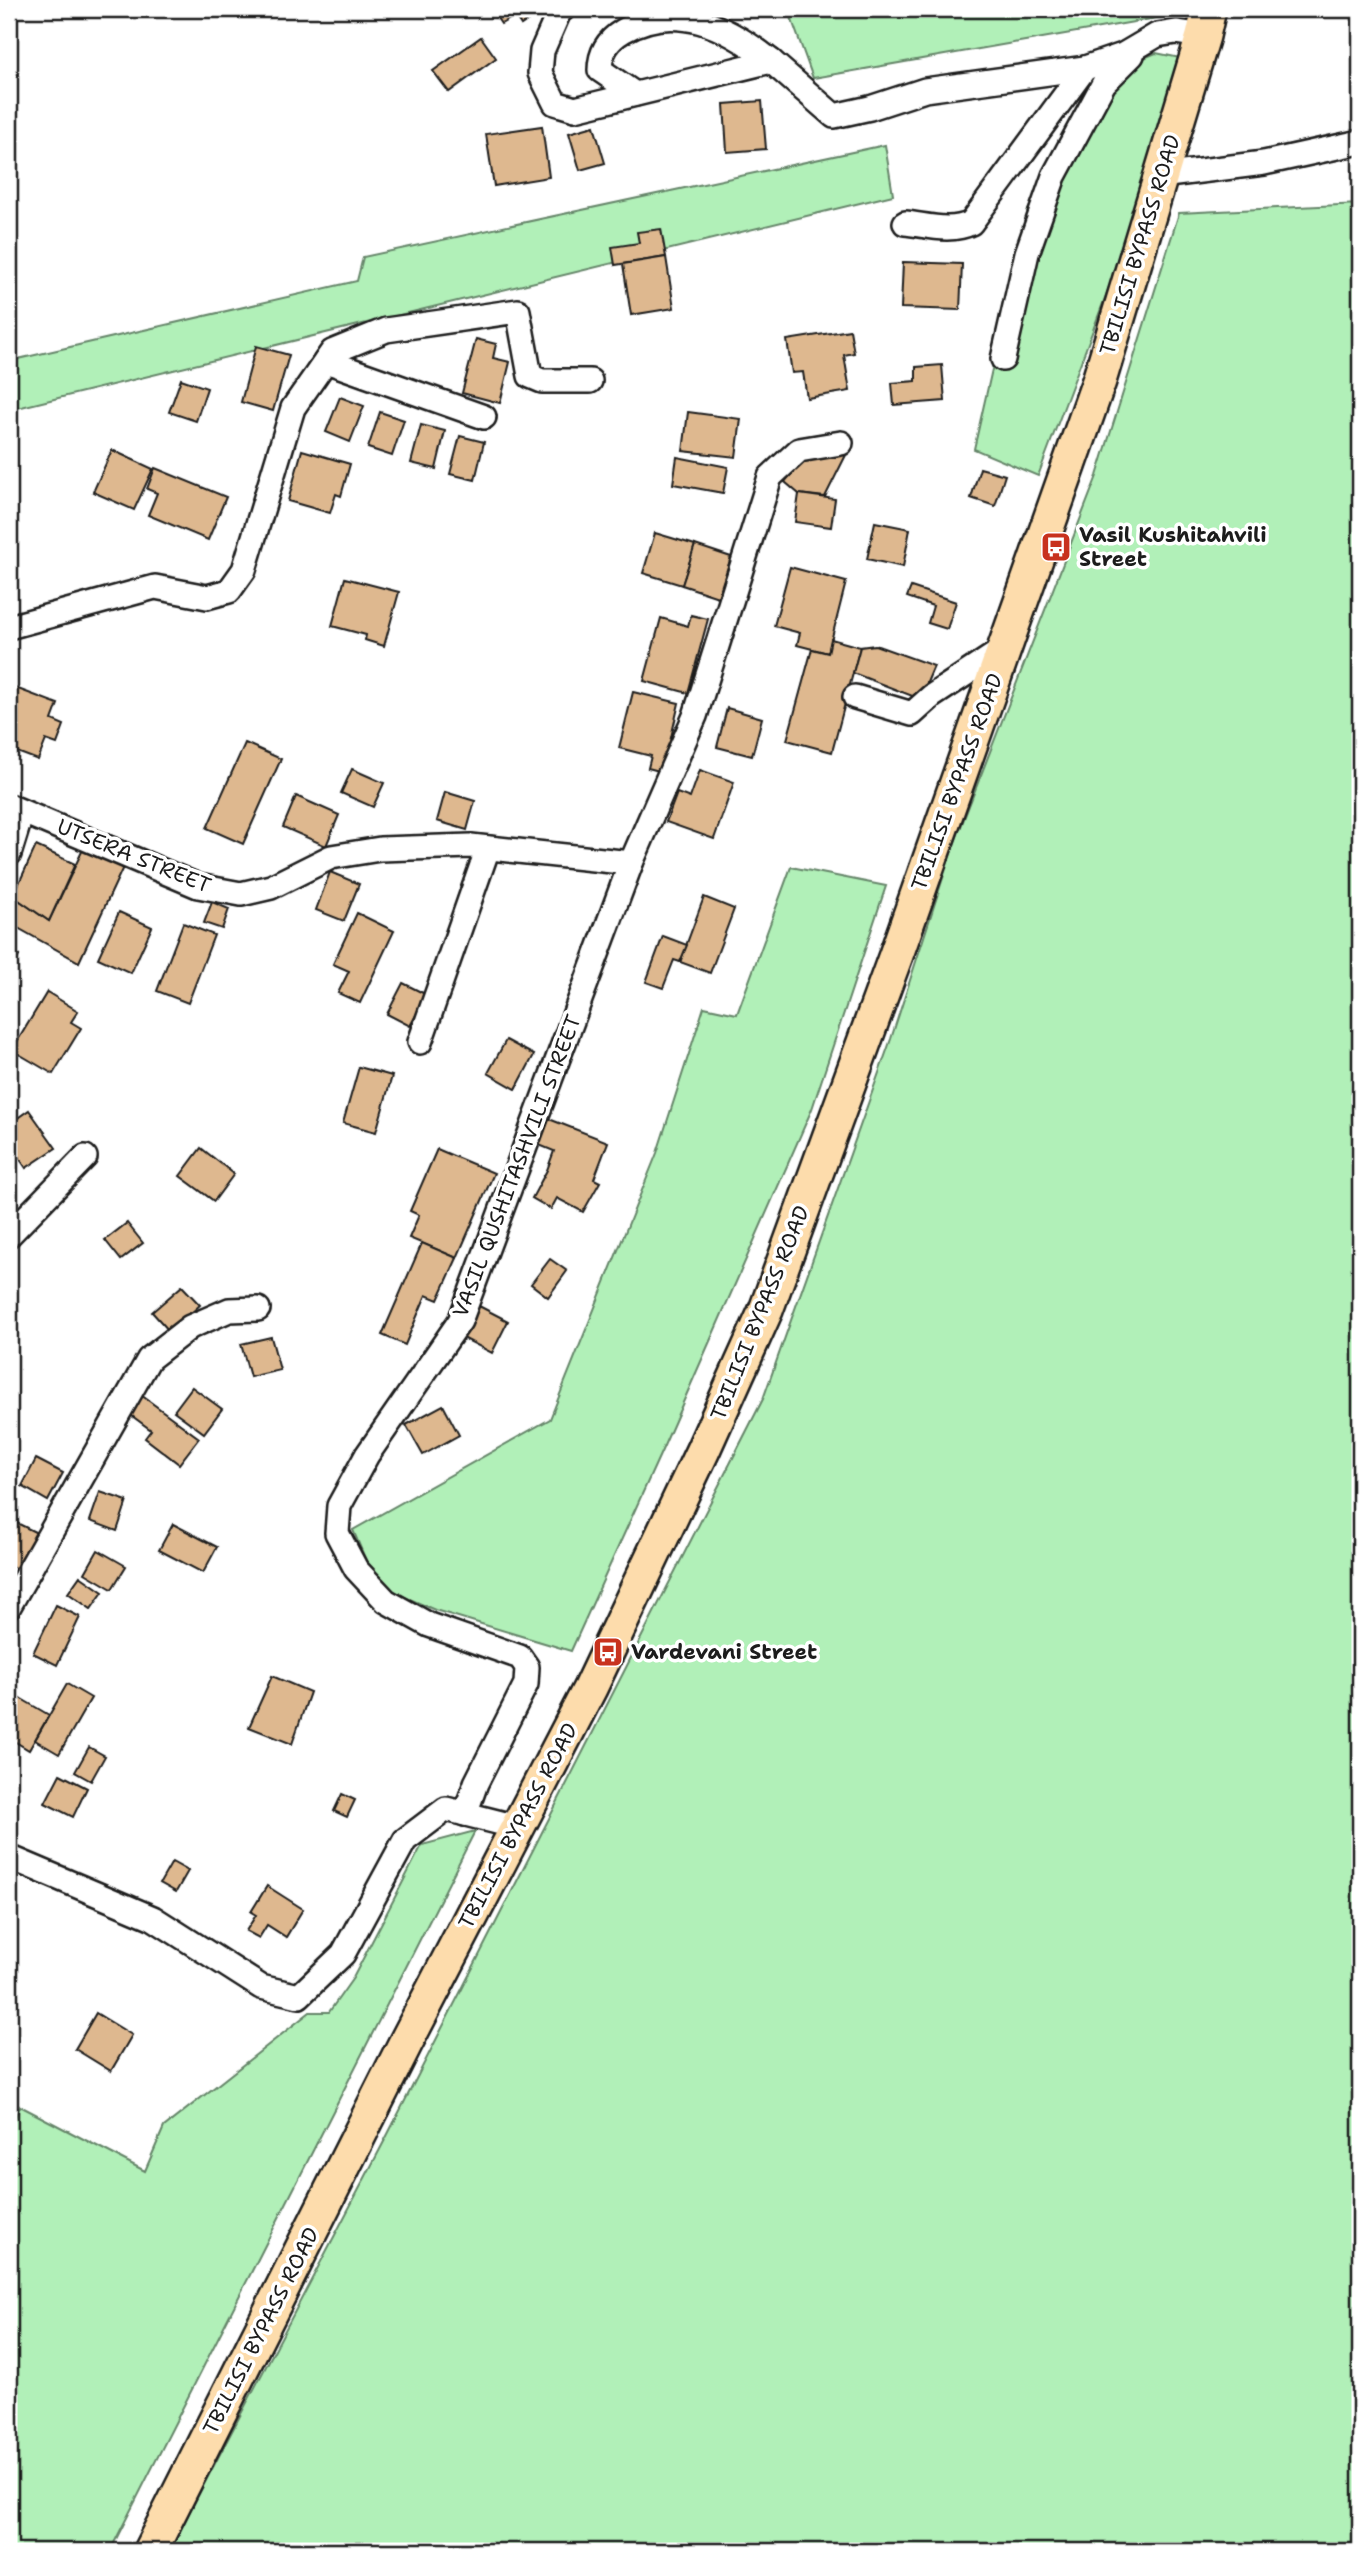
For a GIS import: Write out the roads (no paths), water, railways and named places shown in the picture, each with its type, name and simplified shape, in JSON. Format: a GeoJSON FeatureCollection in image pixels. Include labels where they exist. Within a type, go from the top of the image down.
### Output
{"type":"FeatureCollection","features":[{"type":"Feature","properties":{"kind":"highway","name":"TBILISI BYPASS ROAD"},"geometry":{"type":"LineString","coordinates":[[150,2551],[400,2054],[590,1688],[766,1310],[896,955],[1099,382],[1206,22]]}},
{"type":"Feature","properties":{"kind":"street"},"geometry":{"type":"LineString","coordinates":[[563,9],[559,12],[542,51],[540,73],[555,103],[575,109],[771,61]]}},
{"type":"Feature","properties":{"kind":"street"},"geometry":{"type":"LineString","coordinates":[[635,94],[600,70],[600,57],[613,37],[632,26],[666,16],[703,22],[754,47],[834,116],[870,108],[925,90],[1085,68],[1123,55],[1157,35],[1177,32],[1206,22]]}},
{"type":"Feature","properties":{"kind":"street"},"geometry":{"type":"LineString","coordinates":[[1003,359],[1027,253],[1054,176],[1104,83],[1147,41]]}},
{"type":"Feature","properties":{"kind":"street"},"geometry":{"type":"LineString","coordinates":[[905,223],[948,228],[971,223],[1085,68]]}},
{"type":"Feature","properties":{"kind":"street"},"geometry":{"type":"LineString","coordinates":[[1160,176],[1264,163],[1360,142]]}},
{"type":"Feature","properties":{"kind":"street"},"geometry":{"type":"LineString","coordinates":[[9,627],[155,587],[207,597],[229,591],[244,570],[293,408],[332,352],[386,330],[518,311],[530,376],[542,381],[590,381]]}},
{"type":"Feature","properties":{"kind":"street"},"geometry":{"type":"LineString","coordinates":[[326,361],[484,417]]}},
{"type":"Feature","properties":{"kind":"street","name":"VASIL QUSHITASHVILI STREET"},"geometry":{"type":"LineString","coordinates":[[465,1814],[476,1783],[526,1684],[527,1667],[520,1657],[429,1625],[386,1601],[356,1569],[337,1533],[339,1506],[367,1455],[460,1321],[631,863],[695,716],[770,477],[799,450],[841,443]]}},
{"type":"Feature","properties":{"kind":"street"},"geometry":{"type":"LineString","coordinates":[[855,697],[912,714],[932,696],[1005,648]]}},
{"type":"Feature","properties":{"kind":"street"},"geometry":{"type":"LineString","coordinates":[[9,854],[16,809]]}},
{"type":"Feature","properties":{"kind":"street","name":"UTSERA STREET"},"geometry":{"type":"LineString","coordinates":[[16,809],[198,886],[241,894],[271,887],[331,857],[380,849],[471,846],[631,863]]}},
{"type":"Feature","properties":{"kind":"street"},"geometry":{"type":"LineString","coordinates":[[420,1042],[488,848]]}},
{"type":"Feature","properties":{"kind":"street"},"geometry":{"type":"LineString","coordinates":[[9,1235],[85,1157]]}},
{"type":"Feature","properties":{"kind":"street"},"geometry":{"type":"LineString","coordinates":[[9,1606],[149,1359],[190,1327],[229,1310],[258,1309]]}},
{"type":"Feature","properties":{"kind":"street"},"geometry":{"type":"LineString","coordinates":[[9,1857],[153,1918],[261,1987],[299,1996],[342,1954],[405,1840],[446,1809],[517,1826]]}},
{"type":"Feature","properties":{"kind":"place","name":"Vasil Kushitahvili Street"},"geometry":{"type":"Point","coordinates":[1056,547]}},
{"type":"Feature","properties":{"kind":"place","name":"Vardevani Street"},"geometry":{"type":"Point","coordinates":[608,1652]}}]}
